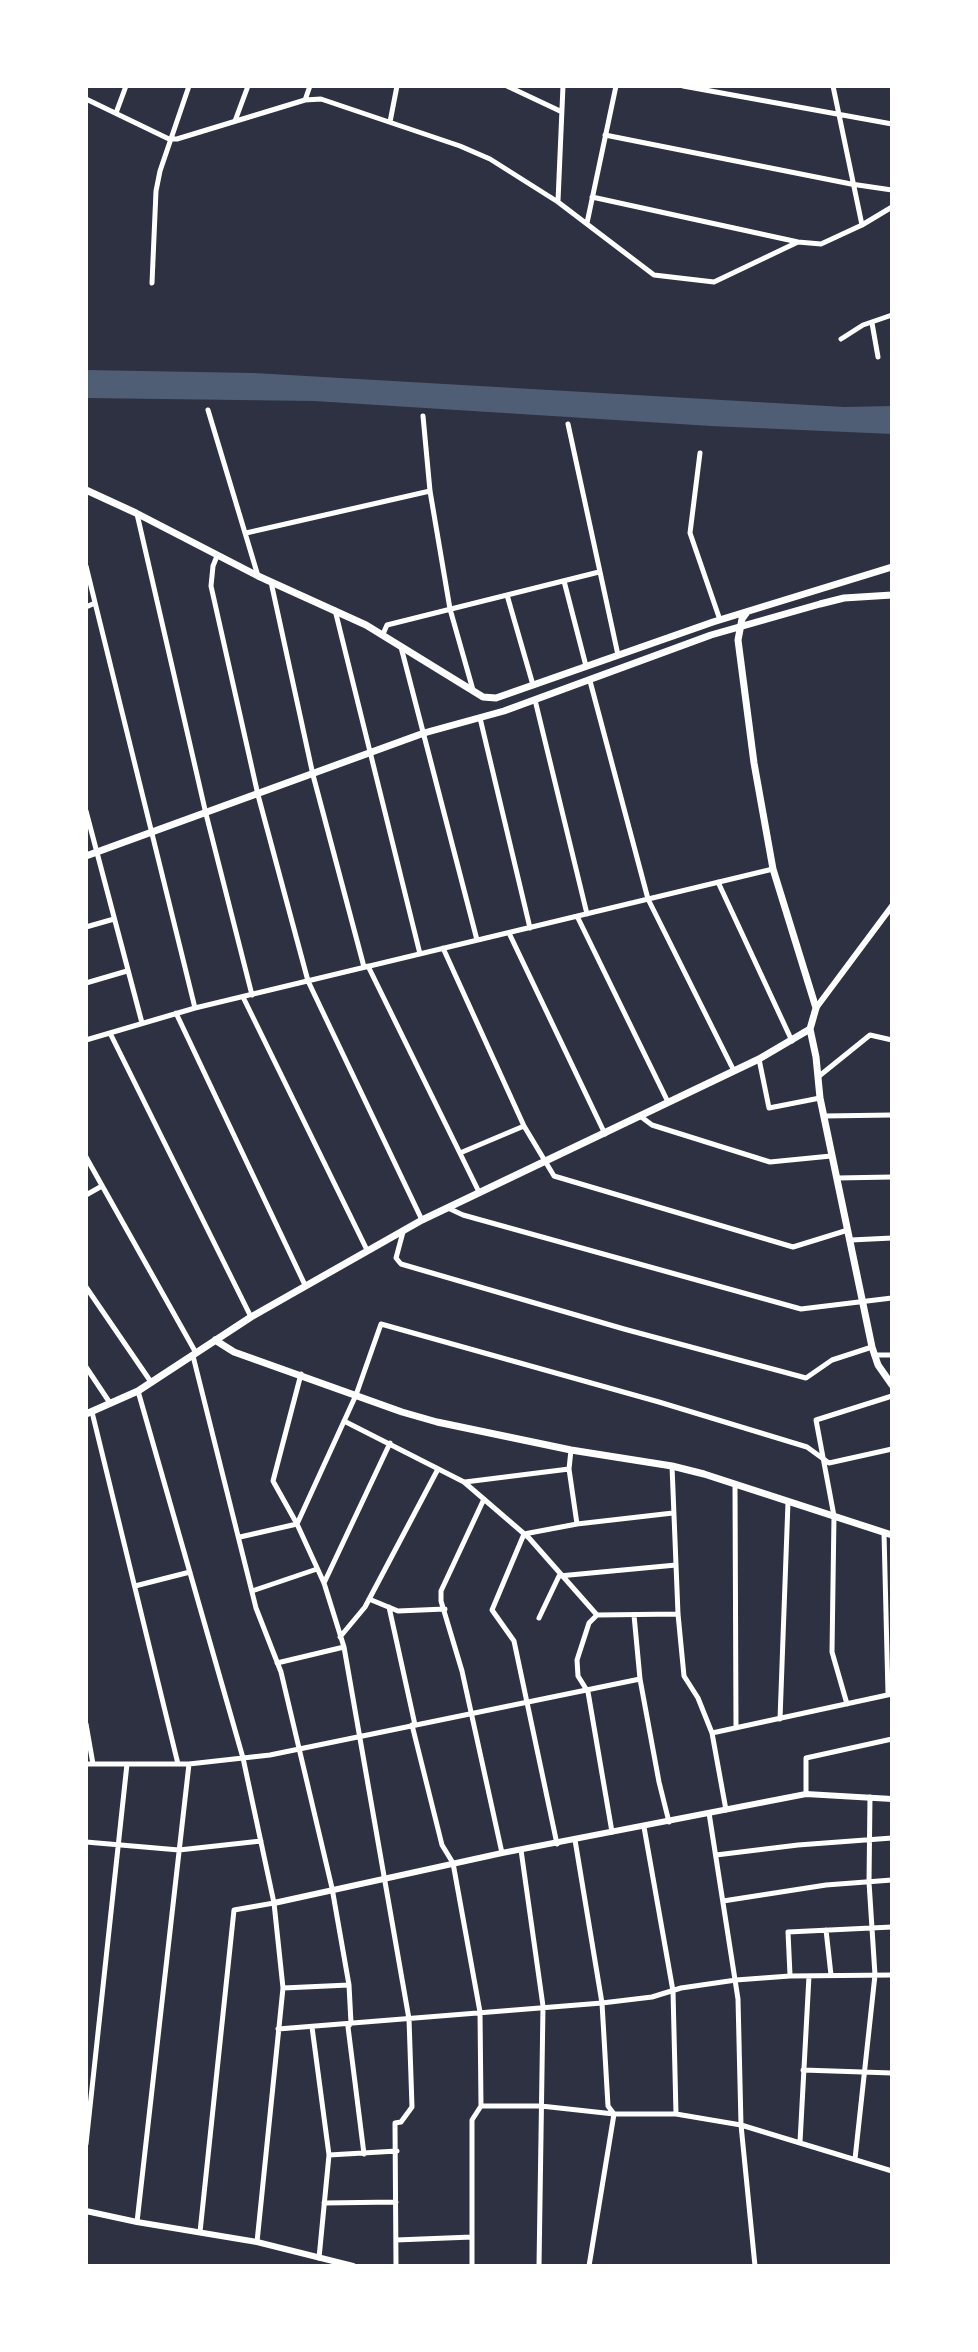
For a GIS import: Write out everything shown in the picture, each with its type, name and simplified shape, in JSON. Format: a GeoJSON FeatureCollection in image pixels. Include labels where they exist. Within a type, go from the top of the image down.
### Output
{"type":"FeatureCollection","features":[{"type":"Feature","properties":{"kind":"main road"},"geometry":{"type":"LineString","coordinates":[[86,490],[383,634],[483,697],[496,698],[720,620],[892,567]]}},
{"type":"Feature","properties":{"kind":"main road"},"geometry":{"type":"LineString","coordinates":[[86,856],[424,733],[535,700],[711,635],[844,598],[892,595]]}},
{"type":"Feature","properties":{"kind":"main road"},"geometry":{"type":"LineString","coordinates":[[747,612],[739,628],[738,640],[754,763],[773,869],[816,1008],[810,1029],[820,1098],[873,1351],[878,1365],[892,1385]]}},
{"type":"Feature","properties":{"kind":"main road"},"geometry":{"type":"LineString","coordinates":[[89,1413],[152,1383],[251,1317],[446,1207],[759,1059],[810,1029]]}},
{"type":"Feature","properties":{"kind":"main road"},"geometry":{"type":"LineString","coordinates":[[215,1340],[234,1352],[437,1422],[571,1450],[672,1466],[888,1533]]}},
{"type":"Feature","properties":{"kind":"street"},"geometry":{"type":"LineString","coordinates":[[116,113],[126,86]]}},
{"type":"Feature","properties":{"kind":"street"},"geometry":{"type":"LineString","coordinates":[[152,283],[156,191],[169,139],[189,86]]}},
{"type":"Feature","properties":{"kind":"street"},"geometry":{"type":"LineString","coordinates":[[235,121],[248,86]]}},
{"type":"Feature","properties":{"kind":"street"},"geometry":{"type":"LineString","coordinates":[[305,100],[310,86]]}},
{"type":"Feature","properties":{"kind":"street"},"geometry":{"type":"LineString","coordinates":[[390,122],[397,86]]}},
{"type":"Feature","properties":{"kind":"street"},"geometry":{"type":"LineString","coordinates":[[507,86],[560,111]]}},
{"type":"Feature","properties":{"kind":"street"},"geometry":{"type":"LineString","coordinates":[[558,202],[563,86]]}},
{"type":"Feature","properties":{"kind":"street"},"geometry":{"type":"LineString","coordinates":[[587,223],[616,86]]}},
{"type":"Feature","properties":{"kind":"street"},"geometry":{"type":"LineString","coordinates":[[683,86],[892,124]]}},
{"type":"Feature","properties":{"kind":"street"},"geometry":{"type":"LineString","coordinates":[[833,86],[862,225]]}},
{"type":"Feature","properties":{"kind":"street"},"geometry":{"type":"LineString","coordinates":[[86,99],[169,139],[305,100],[321,99],[490,159],[558,202],[654,275],[714,282],[798,242]]}},
{"type":"Feature","properties":{"kind":"street"},"geometry":{"type":"LineString","coordinates":[[605,135],[892,190]]}},
{"type":"Feature","properties":{"kind":"street"},"geometry":{"type":"LineString","coordinates":[[592,197],[798,242],[821,244],[892,207]]}},
{"type":"Feature","properties":{"kind":"street"},"geometry":{"type":"LineString","coordinates":[[841,339],[872,323],[890,318]]}},
{"type":"Feature","properties":{"kind":"street"},"geometry":{"type":"LineString","coordinates":[[872,323],[878,357]]}},
{"type":"Feature","properties":{"kind":"street"},"geometry":{"type":"LineString","coordinates":[[208,410],[258,576]]}},
{"type":"Feature","properties":{"kind":"street"},"geometry":{"type":"LineString","coordinates":[[423,416],[430,491],[450,609],[473,692]]}},
{"type":"Feature","properties":{"kind":"street"},"geometry":{"type":"LineString","coordinates":[[568,424],[618,655]]}},
{"type":"Feature","properties":{"kind":"street"},"geometry":{"type":"LineString","coordinates":[[700,453],[690,533],[720,620]]}},
{"type":"Feature","properties":{"kind":"street"},"geometry":{"type":"LineString","coordinates":[[246,533],[430,491]]}},
{"type":"Feature","properties":{"kind":"street"},"geometry":{"type":"LineString","coordinates":[[136,513],[252,995]]}},
{"type":"Feature","properties":{"kind":"street"},"geometry":{"type":"LineString","coordinates":[[217,556],[211,586],[258,795],[308,981],[422,1220]]}},
{"type":"Feature","properties":{"kind":"street"},"geometry":{"type":"LineString","coordinates":[[86,566],[195,1008]]}},
{"type":"Feature","properties":{"kind":"street"},"geometry":{"type":"LineString","coordinates":[[383,634],[387,625],[599,572]]}},
{"type":"Feature","properties":{"kind":"street"},"geometry":{"type":"LineString","coordinates":[[271,581],[313,775],[366,967],[479,1192]]}},
{"type":"Feature","properties":{"kind":"street"},"geometry":{"type":"LineString","coordinates":[[564,581],[586,666]]}},
{"type":"Feature","properties":{"kind":"street"},"geometry":{"type":"LineString","coordinates":[[507,595],[533,685]]}},
{"type":"Feature","properties":{"kind":"street"},"geometry":{"type":"LineString","coordinates":[[86,607],[95,603]]}},
{"type":"Feature","properties":{"kind":"street"},"geometry":{"type":"LineString","coordinates":[[335,610],[420,954]]}},
{"type":"Feature","properties":{"kind":"street"},"geometry":{"type":"LineString","coordinates":[[401,644],[477,940]]}},
{"type":"Feature","properties":{"kind":"street"},"geometry":{"type":"LineString","coordinates":[[590,681],[648,899],[734,1071]]}},
{"type":"Feature","properties":{"kind":"street"},"geometry":{"type":"LineString","coordinates":[[535,700],[587,914]]}},
{"type":"Feature","properties":{"kind":"street"},"geometry":{"type":"LineString","coordinates":[[480,717],[530,928]]}},
{"type":"Feature","properties":{"kind":"street"},"geometry":{"type":"LineString","coordinates":[[86,811],[142,1023]]}},
{"type":"Feature","properties":{"kind":"street"},"geometry":{"type":"LineString","coordinates":[[86,1040],[195,1008],[773,869]]}},
{"type":"Feature","properties":{"kind":"street"},"geometry":{"type":"LineString","coordinates":[[718,882],[792,1041]]}},
{"type":"Feature","properties":{"kind":"street"},"geometry":{"type":"LineString","coordinates":[[816,1008],[892,906]]}},
{"type":"Feature","properties":{"kind":"street"},"geometry":{"type":"LineString","coordinates":[[577,916],[668,1102]]}},
{"type":"Feature","properties":{"kind":"street"},"geometry":{"type":"LineString","coordinates":[[86,927],[114,919]]}},
{"type":"Feature","properties":{"kind":"street"},"geometry":{"type":"LineString","coordinates":[[509,933],[605,1134]]}},
{"type":"Feature","properties":{"kind":"street"},"geometry":{"type":"LineString","coordinates":[[443,948],[524,1126],[554,1176],[793,1247],[848,1230]]}},
{"type":"Feature","properties":{"kind":"street"},"geometry":{"type":"LineString","coordinates":[[86,983],[127,971]]}},
{"type":"Feature","properties":{"kind":"street"},"geometry":{"type":"LineString","coordinates":[[243,997],[367,1250]]}},
{"type":"Feature","properties":{"kind":"street"},"geometry":{"type":"LineString","coordinates":[[176,1013],[305,1285]]}},
{"type":"Feature","properties":{"kind":"street"},"geometry":{"type":"LineString","coordinates":[[110,1033],[251,1317]]}},
{"type":"Feature","properties":{"kind":"street"},"geometry":{"type":"LineString","coordinates":[[818,1077],[870,1035],[892,1040]]}},
{"type":"Feature","properties":{"kind":"street"},"geometry":{"type":"LineString","coordinates":[[759,1059],[769,1108],[820,1098]]}},
{"type":"Feature","properties":{"kind":"street"},"geometry":{"type":"LineString","coordinates":[[824,1116],[892,1115]]}},
{"type":"Feature","properties":{"kind":"street"},"geometry":{"type":"LineString","coordinates":[[640,1116],[652,1125],[770,1162],[831,1156]]}},
{"type":"Feature","properties":{"kind":"street"},"geometry":{"type":"LineString","coordinates":[[460,1153],[524,1126]]}},
{"type":"Feature","properties":{"kind":"street"},"geometry":{"type":"LineString","coordinates":[[86,1157],[194,1354],[252,1591],[277,1663],[300,1749],[332,1888],[349,1985],[351,2023],[348,2027],[364,2154]]}},
{"type":"Feature","properties":{"kind":"street"},"geometry":{"type":"LineString","coordinates":[[836,1178],[892,1177]]}},
{"type":"Feature","properties":{"kind":"street"},"geometry":{"type":"LineString","coordinates":[[86,1195],[102,1186]]}},
{"type":"Feature","properties":{"kind":"street"},"geometry":{"type":"LineString","coordinates":[[446,1207],[463,1215],[801,1309],[892,1298]]}},
{"type":"Feature","properties":{"kind":"street"},"geometry":{"type":"LineString","coordinates":[[403,1231],[396,1258],[401,1264],[806,1378],[832,1360],[873,1351],[892,1355]]}},
{"type":"Feature","properties":{"kind":"street"},"geometry":{"type":"LineString","coordinates":[[851,1240],[892,1238]]}},
{"type":"Feature","properties":{"kind":"street"},"geometry":{"type":"LineString","coordinates":[[86,1287],[152,1383]]}},
{"type":"Feature","properties":{"kind":"street"},"geometry":{"type":"LineString","coordinates":[[297,1524],[356,1395],[381,1324],[807,1447],[829,1463],[892,1449]]}},
{"type":"Feature","properties":{"kind":"street"},"geometry":{"type":"LineString","coordinates":[[86,1367],[111,1404]]}},
{"type":"Feature","properties":{"kind":"street"},"geometry":{"type":"LineString","coordinates":[[301,1374],[273,1481],[324,1583],[344,1647],[409,2019],[412,2107],[401,2122],[395,2123],[396,2266]]}},
{"type":"Feature","properties":{"kind":"street"},"geometry":{"type":"LineString","coordinates":[[138,1391],[243,1758],[274,1903],[283,1988],[257,2242]]}},
{"type":"Feature","properties":{"kind":"street"},"geometry":{"type":"LineString","coordinates":[[847,1704],[832,1652],[834,1516],[816,1420],[892,1396]]}},
{"type":"Feature","properties":{"kind":"street"},"geometry":{"type":"LineString","coordinates":[[89,1413],[178,1764]]}},
{"type":"Feature","properties":{"kind":"street"},"geometry":{"type":"LineString","coordinates":[[344,1421],[464,1482],[524,1534],[597,1615]]}},
{"type":"Feature","properties":{"kind":"street"},"geometry":{"type":"LineString","coordinates":[[324,1583],[390,1443]]}},
{"type":"Feature","properties":{"kind":"street"},"geometry":{"type":"LineString","coordinates":[[571,1450],[569,1469],[577,1524]]}},
{"type":"Feature","properties":{"kind":"street"},"geometry":{"type":"LineString","coordinates":[[672,1466],[678,1614],[684,1676],[698,1698],[712,1733],[726,1810]]}},
{"type":"Feature","properties":{"kind":"street"},"geometry":{"type":"LineString","coordinates":[[340,1637],[369,1599],[438,1469]]}},
{"type":"Feature","properties":{"kind":"street"},"geometry":{"type":"LineString","coordinates":[[464,1482],[569,1469]]}},
{"type":"Feature","properties":{"kind":"street"},"geometry":{"type":"LineString","coordinates":[[735,1484],[736,1728]]}},
{"type":"Feature","properties":{"kind":"street"},"geometry":{"type":"LineString","coordinates":[[484,1499],[441,1591],[441,1601],[462,1671],[502,1853]]}},
{"type":"Feature","properties":{"kind":"street"},"geometry":{"type":"LineString","coordinates":[[780,1719],[788,1502]]}},
{"type":"Feature","properties":{"kind":"street"},"geometry":{"type":"LineString","coordinates":[[524,1534],[577,1524],[673,1513]]}},
{"type":"Feature","properties":{"kind":"street"},"geometry":{"type":"LineString","coordinates":[[240,1537],[297,1524]]}},
{"type":"Feature","properties":{"kind":"street"},"geometry":{"type":"LineString","coordinates":[[712,1733],[890,1694],[888,1533]]}},
{"type":"Feature","properties":{"kind":"street"},"geometry":{"type":"LineString","coordinates":[[524,1534],[492,1610],[514,1641],[557,1844]]}},
{"type":"Feature","properties":{"kind":"street"},"geometry":{"type":"LineString","coordinates":[[559,1576],[676,1565]]}},
{"type":"Feature","properties":{"kind":"street"},"geometry":{"type":"LineString","coordinates":[[252,1591],[317,1569]]}},
{"type":"Feature","properties":{"kind":"street"},"geometry":{"type":"LineString","coordinates":[[135,1586],[190,1572]]}},
{"type":"Feature","properties":{"kind":"street"},"geometry":{"type":"LineString","coordinates":[[539,1618],[559,1576]]}},
{"type":"Feature","properties":{"kind":"street"},"geometry":{"type":"LineString","coordinates":[[369,1599],[398,1611],[445,1609]]}},
{"type":"Feature","properties":{"kind":"street"},"geometry":{"type":"LineString","coordinates":[[389,1607],[442,1845],[453,1863],[480,2012],[481,2106],[472,2120],[472,2266]]}},
{"type":"Feature","properties":{"kind":"street"},"geometry":{"type":"LineString","coordinates":[[612,1833],[588,1692],[578,1676],[577,1660],[589,1623],[597,1615],[678,1614]]}},
{"type":"Feature","properties":{"kind":"street"},"geometry":{"type":"LineString","coordinates":[[634,1615],[640,1679],[669,1822]]}},
{"type":"Feature","properties":{"kind":"street"},"geometry":{"type":"LineString","coordinates":[[277,1663],[344,1647]]}},
{"type":"Feature","properties":{"kind":"street"},"geometry":{"type":"LineString","coordinates":[[86,1724],[90,1764],[189,1764],[300,1749],[640,1679]]}},
{"type":"Feature","properties":{"kind":"street"},"geometry":{"type":"LineString","coordinates":[[806,1794],[806,1758],[892,1739]]}},
{"type":"Feature","properties":{"kind":"street"},"geometry":{"type":"LineString","coordinates":[[86,2144],[127,1764]]}},
{"type":"Feature","properties":{"kind":"street"},"geometry":{"type":"LineString","coordinates":[[137,2222],[189,1764]]}},
{"type":"Feature","properties":{"kind":"street"},"geometry":{"type":"LineString","coordinates":[[200,2232],[234,1910],[502,1853],[806,1794],[892,1799]]}},
{"type":"Feature","properties":{"kind":"street"},"geometry":{"type":"LineString","coordinates":[[855,2159],[875,1975],[869,1882],[870,1797]]}},
{"type":"Feature","properties":{"kind":"street"},"geometry":{"type":"LineString","coordinates":[[709,1813],[736,1980],[741,2125],[755,2266]]}},
{"type":"Feature","properties":{"kind":"street"},"geometry":{"type":"LineString","coordinates":[[644,1827],[673,1991],[676,2114]]}},
{"type":"Feature","properties":{"kind":"street"},"geometry":{"type":"LineString","coordinates":[[716,1855],[892,1838]]}},
{"type":"Feature","properties":{"kind":"street"},"geometry":{"type":"LineString","coordinates":[[575,1840],[602,2003],[608,2106],[614,2114],[589,2266]]}},
{"type":"Feature","properties":{"kind":"street"},"geometry":{"type":"LineString","coordinates":[[86,1842],[179,1850],[261,1841]]}},
{"type":"Feature","properties":{"kind":"street"},"geometry":{"type":"LineString","coordinates":[[521,1850],[543,2006],[539,2266]]}},
{"type":"Feature","properties":{"kind":"street"},"geometry":{"type":"LineString","coordinates":[[723,1901],[826,1885],[892,1880]]}},
{"type":"Feature","properties":{"kind":"street"},"geometry":{"type":"LineString","coordinates":[[790,1976],[788,1932],[892,1927]]}},
{"type":"Feature","properties":{"kind":"street"},"geometry":{"type":"LineString","coordinates":[[826,1930],[831,1975]]}},
{"type":"Feature","properties":{"kind":"street"},"geometry":{"type":"LineString","coordinates":[[278,2029],[602,2003],[652,1997],[681,1988],[736,1980],[892,1975]]}},
{"type":"Feature","properties":{"kind":"street"},"geometry":{"type":"LineString","coordinates":[[800,2143],[809,1976]]}},
{"type":"Feature","properties":{"kind":"street"},"geometry":{"type":"LineString","coordinates":[[283,1988],[349,1985]]}},
{"type":"Feature","properties":{"kind":"street"},"geometry":{"type":"LineString","coordinates":[[312,2027],[329,2155],[319,2258]]}},
{"type":"Feature","properties":{"kind":"street"},"geometry":{"type":"LineString","coordinates":[[803,2070],[892,2073]]}},
{"type":"Feature","properties":{"kind":"street"},"geometry":{"type":"LineString","coordinates":[[481,2106],[541,2106],[614,2114],[676,2114],[741,2125],[892,2171]]}},
{"type":"Feature","properties":{"kind":"street"},"geometry":{"type":"LineString","coordinates":[[329,2155],[397,2151]]}},
{"type":"Feature","properties":{"kind":"street"},"geometry":{"type":"LineString","coordinates":[[324,2203],[396,2202]]}},
{"type":"Feature","properties":{"kind":"street"},"geometry":{"type":"LineString","coordinates":[[86,2211],[257,2242],[353,2266]]}},
{"type":"Feature","properties":{"kind":"street"},"geometry":{"type":"LineString","coordinates":[[396,2240],[472,2237]]}},
{"type":"Feature","properties":{"kind":"water"},"geometry":{"type":"Polygon","coordinates":[[[86,370],[254,373],[844,407],[892,406],[892,434],[314,401],[86,398],[86,370]]]}}]}
